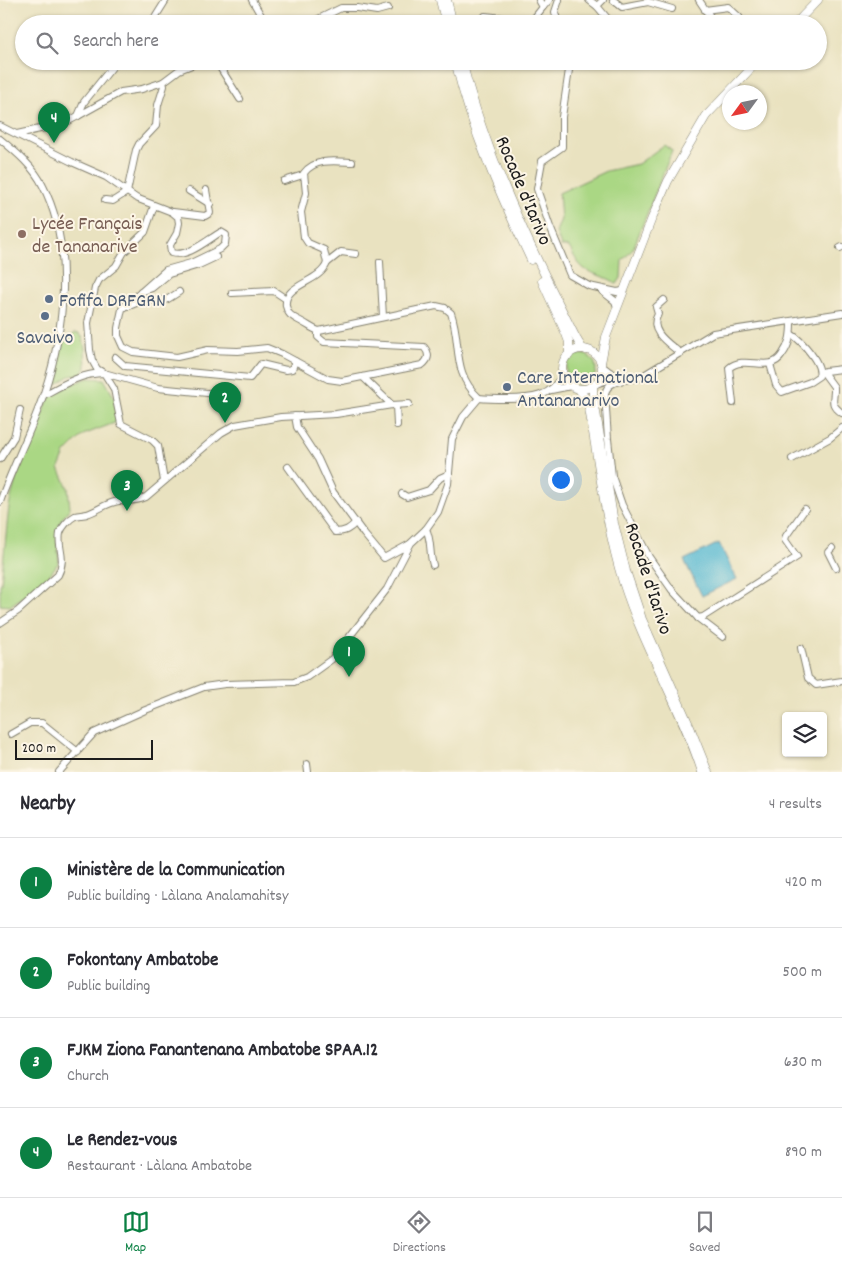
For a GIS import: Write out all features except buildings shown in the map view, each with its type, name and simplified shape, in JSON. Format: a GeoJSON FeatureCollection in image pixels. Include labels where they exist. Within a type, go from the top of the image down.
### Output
{"type":"FeatureCollection","features":[{"type":"Feature","properties":{"kind":"main road"},"geometry":{"type":"LineString","coordinates":[[440,0],[444,15]]}},
{"type":"Feature","properties":{"kind":"main road"},"geometry":{"type":"LineString","coordinates":[[447,0],[450,15]]}},
{"type":"Feature","properties":{"kind":"main road"},"geometry":{"type":"LineString","coordinates":[[803,15],[818,0]]}},
{"type":"Feature","properties":{"kind":"main road","name":"Rocade d'Iarivo"},"geometry":{"type":"LineString","coordinates":[[458,70],[484,155],[507,209],[566,334],[569,342],[569,355]]}},
{"type":"Feature","properties":{"kind":"main road","name":"Rocade d'Iarivo"},"geometry":{"type":"LineString","coordinates":[[465,70],[500,177],[540,267],[579,344],[587,350]]}},
{"type":"Feature","properties":{"kind":"main road"},"geometry":{"type":"LineString","coordinates":[[604,340],[595,348],[579,350],[569,355],[563,364],[563,373],[571,386],[587,388],[594,385],[601,375],[604,340],[668,180],[706,116],[749,70]]}},
{"type":"Feature","properties":{"kind":"main road"},"geometry":{"type":"LineString","coordinates":[[587,350],[596,355],[601,365]]}},
{"type":"Feature","properties":{"kind":"main road","name":"Rocade d'Iarivo"},"geometry":{"type":"LineString","coordinates":[[594,385],[593,394],[614,523],[626,571],[642,619],[708,772]]}},
{"type":"Feature","properties":{"kind":"main road","name":"Rocade d'Iarivo"},"geometry":{"type":"LineString","coordinates":[[579,388],[588,403],[608,523],[623,582],[636,620],[675,705],[702,772]]}},
{"type":"Feature","properties":{"kind":"street"},"geometry":{"type":"LineString","coordinates":[[157,15],[166,0]]}},
{"type":"Feature","properties":{"kind":"street"},"geometry":{"type":"LineString","coordinates":[[252,0],[261,15]]}},
{"type":"Feature","properties":{"kind":"street"},"geometry":{"type":"LineString","coordinates":[[539,0],[543,7]]}},
{"type":"Feature","properties":{"kind":"street"},"geometry":{"type":"LineString","coordinates":[[537,15],[549,0]]}},
{"type":"Feature","properties":{"kind":"street"},"geometry":{"type":"LineString","coordinates":[[556,15],[555,12],[560,0]]}},
{"type":"Feature","properties":{"kind":"street"},"geometry":{"type":"LineString","coordinates":[[589,0],[606,15]]}},
{"type":"Feature","properties":{"kind":"street"},"geometry":{"type":"LineString","coordinates":[[597,6],[603,0]]}},
{"type":"Feature","properties":{"kind":"street"},"geometry":{"type":"LineString","coordinates":[[613,0],[622,7],[648,2],[672,9]]}},
{"type":"Feature","properties":{"kind":"street"},"geometry":{"type":"LineString","coordinates":[[699,0],[709,15]]}},
{"type":"Feature","properties":{"kind":"street"},"geometry":{"type":"LineString","coordinates":[[705,10],[728,7],[737,15]]}},
{"type":"Feature","properties":{"kind":"street"},"geometry":{"type":"LineString","coordinates":[[328,15],[341,8],[377,11],[388,8]]}},
{"type":"Feature","properties":{"kind":"street"},"geometry":{"type":"LineString","coordinates":[[78,116],[84,102],[110,70]]}},
{"type":"Feature","properties":{"kind":"street"},"geometry":{"type":"LineString","coordinates":[[2,133],[17,134],[63,124],[121,92],[142,89],[163,82],[179,70]]}},
{"type":"Feature","properties":{"kind":"street"},"geometry":{"type":"LineString","coordinates":[[222,70],[240,99]]}},
{"type":"Feature","properties":{"kind":"street"},"geometry":{"type":"LineString","coordinates":[[569,70],[562,118],[562,146],[542,161],[537,189],[570,275],[589,286],[617,292],[623,291]]}},
{"type":"Feature","properties":{"kind":"street"},"geometry":{"type":"LineString","coordinates":[[105,200],[113,201],[128,192],[136,150],[139,144],[156,126],[158,105],[164,86],[163,82]]}},
{"type":"Feature","properties":{"kind":"street"},"geometry":{"type":"LineString","coordinates":[[0,502],[44,395],[54,364],[64,271],[60,234],[54,211],[43,185],[2,133]]}},
{"type":"Feature","properties":{"kind":"street"},"geometry":{"type":"LineString","coordinates":[[17,134],[72,162],[106,176],[136,198],[172,212],[205,216],[210,213],[210,204],[206,190]]}},
{"type":"Feature","properties":{"kind":"street"},"geometry":{"type":"LineString","coordinates":[[284,181],[303,175],[307,169],[317,164],[329,161],[352,162]]}},
{"type":"Feature","properties":{"kind":"street"},"geometry":{"type":"LineString","coordinates":[[303,175],[306,193],[301,212],[304,236],[308,243],[324,250],[327,263]]}},
{"type":"Feature","properties":{"kind":"street"},"geometry":{"type":"LineString","coordinates":[[189,190],[210,204]]}},
{"type":"Feature","properties":{"kind":"street"},"geometry":{"type":"LineString","coordinates":[[154,206],[145,232],[124,252],[116,266],[99,280],[95,288],[88,323],[92,360],[97,369],[104,373],[158,388],[237,396]]}},
{"type":"Feature","properties":{"kind":"street"},"geometry":{"type":"LineString","coordinates":[[172,212],[178,217],[179,223],[177,233],[170,245],[172,253],[188,252],[221,232],[226,235],[224,244],[215,252],[166,270],[122,309],[119,319],[118,336],[123,347],[133,352],[177,356],[208,350],[267,348],[328,379],[342,381],[422,365],[428,357],[428,351],[424,346],[324,342],[318,337],[319,332]]}},
{"type":"Feature","properties":{"kind":"street"},"geometry":{"type":"LineString","coordinates":[[356,254],[341,252],[327,263],[322,272],[290,292],[286,299],[286,308],[290,315],[319,332],[383,316],[436,306],[445,308],[451,313],[461,373],[479,398],[540,397],[550,391],[563,373]]}},
{"type":"Feature","properties":{"kind":"street"},"geometry":{"type":"LineString","coordinates":[[140,292],[152,288],[169,274],[199,265],[216,257]]}},
{"type":"Feature","properties":{"kind":"street"},"geometry":{"type":"LineString","coordinates":[[380,262],[383,316]]}},
{"type":"Feature","properties":{"kind":"street"},"geometry":{"type":"LineString","coordinates":[[599,288],[610,296],[617,306]]}},
{"type":"Feature","properties":{"kind":"street"},"geometry":{"type":"LineString","coordinates":[[232,292],[274,291],[286,299]]}},
{"type":"Feature","properties":{"kind":"street"},"geometry":{"type":"LineString","coordinates":[[122,309],[146,299],[159,301],[168,299],[179,292]]}},
{"type":"Feature","properties":{"kind":"street"},"geometry":{"type":"LineString","coordinates":[[664,300],[656,307],[658,314],[655,319],[655,327],[662,337],[680,353]]}},
{"type":"Feature","properties":{"kind":"street"},"geometry":{"type":"LineString","coordinates":[[723,638],[672,590],[649,557],[616,488],[612,476],[608,446],[606,388],[610,384],[640,378],[713,333],[842,313]]}},
{"type":"Feature","properties":{"kind":"street"},"geometry":{"type":"LineString","coordinates":[[734,403],[728,372],[730,367],[747,362],[770,364],[779,360],[790,341],[791,322]]}},
{"type":"Feature","properties":{"kind":"street"},"geometry":{"type":"LineString","coordinates":[[770,364],[776,386],[782,392],[810,382],[819,376],[820,370],[804,344],[791,334]]}},
{"type":"Feature","properties":{"kind":"street"},"geometry":{"type":"LineString","coordinates":[[115,357],[125,366],[250,378],[260,364],[286,370],[292,368],[295,361]]}},
{"type":"Feature","properties":{"kind":"street"},"geometry":{"type":"LineString","coordinates":[[601,365],[617,377]]}},
{"type":"Feature","properties":{"kind":"street"},"geometry":{"type":"LineString","coordinates":[[842,369],[823,372],[834,387],[833,405],[842,414]]}},
{"type":"Feature","properties":{"kind":"street"},"geometry":{"type":"LineString","coordinates":[[44,395],[80,377],[104,373]]}},
{"type":"Feature","properties":{"kind":"street"},"geometry":{"type":"LineString","coordinates":[[104,373],[114,389],[121,424],[152,440],[158,446],[164,481]]}},
{"type":"Feature","properties":{"kind":"street"},"geometry":{"type":"LineString","coordinates":[[364,377],[394,405],[397,425]]}},
{"type":"Feature","properties":{"kind":"street"},"geometry":{"type":"LineString","coordinates":[[594,385],[617,377],[630,379]]}},
{"type":"Feature","properties":{"kind":"street"},"geometry":{"type":"LineString","coordinates":[[550,391],[571,386]]}},
{"type":"Feature","properties":{"kind":"street"},"geometry":{"type":"LineString","coordinates":[[295,416],[297,426],[318,459],[333,492],[384,558],[411,543],[426,529],[438,512],[448,484],[454,432],[463,417],[479,398]]}},
{"type":"Feature","properties":{"kind":"street"},"geometry":{"type":"LineString","coordinates":[[0,623],[18,611],[58,575],[62,568],[63,554],[60,536],[62,528],[70,520],[118,501],[136,501],[146,497],[207,444],[231,426],[246,422],[295,416],[336,414],[409,404]]}},
{"type":"Feature","properties":{"kind":"street"},"geometry":{"type":"LineString","coordinates":[[0,459],[14,437],[20,410]]}},
{"type":"Feature","properties":{"kind":"street"},"geometry":{"type":"LineString","coordinates":[[792,458],[830,438],[842,428]]}},
{"type":"Feature","properties":{"kind":"street"},"geometry":{"type":"LineString","coordinates":[[288,467],[335,532],[342,532],[356,522]]}},
{"type":"Feature","properties":{"kind":"street"},"geometry":{"type":"LineString","coordinates":[[402,494],[407,498],[425,492],[440,478],[449,474]]}},
{"type":"Feature","properties":{"kind":"street"},"geometry":{"type":"LineString","coordinates":[[700,617],[797,557],[785,540],[805,509]]}},
{"type":"Feature","properties":{"kind":"street"},"geometry":{"type":"LineString","coordinates":[[426,529],[431,545],[430,557],[433,565]]}},
{"type":"Feature","properties":{"kind":"street"},"geometry":{"type":"LineString","coordinates":[[59,772],[94,733],[204,687],[225,684],[294,682],[307,677],[332,659],[387,589],[411,543]]}},
{"type":"Feature","properties":{"kind":"street"},"geometry":{"type":"LineString","coordinates":[[832,548],[828,552],[837,568]]}},
{"type":"Feature","properties":{"kind":"street"},"geometry":{"type":"LineString","coordinates":[[801,648],[808,678],[816,685],[842,681]]}},
{"type":"Feature","properties":{"kind":"street"},"geometry":{"type":"LineString","coordinates":[[11,734],[30,723],[42,723],[78,752]]}},
{"type":"Feature","properties":{"kind":"street"},"geometry":{"type":"LineString","coordinates":[[307,764],[308,772]]}},
{"type":"Feature","properties":{"kind":"green space"},"geometry":{"type":"Polygon","coordinates":[[[664,145],[672,151],[633,249],[622,261],[621,278],[617,284],[585,269],[577,261],[569,247],[561,246],[556,232],[561,219],[559,193],[606,171],[638,164],[664,145]]]}},
{"type":"Feature","properties":{"kind":"green space"},"geometry":{"type":"Polygon","coordinates":[[[76,332],[83,338],[86,368],[81,374],[70,376],[52,387],[63,340],[76,332]]]}},
{"type":"Feature","properties":{"kind":"green space"},"geometry":{"type":"Polygon","coordinates":[[[581,354],[592,358],[596,369],[592,380],[581,384],[570,380],[566,369],[570,358],[581,354]]]}},
{"type":"Feature","properties":{"kind":"green space"},"geometry":{"type":"Polygon","coordinates":[[[88,378],[104,379],[114,397],[117,422],[83,435],[65,453],[59,468],[68,488],[70,508],[58,528],[59,562],[47,578],[10,606],[0,605],[0,584],[9,506],[17,474],[49,398],[64,387],[88,378]]]}},
{"type":"Feature","properties":{"kind":"water"},"geometry":{"type":"Polygon","coordinates":[[[719,543],[737,579],[702,596],[684,560],[719,543]]]}},
{"type":"Feature","properties":{"kind":"place","name":"Le Rendez-vous"},"geometry":{"type":"Point","coordinates":[54,143]}},
{"type":"Feature","properties":{"kind":"place","name":"Lycée Français de Tananarive"},"geometry":{"type":"Point","coordinates":[22,234]}},
{"type":"Feature","properties":{"kind":"place","name":"Fofifa DRFGRN"},"geometry":{"type":"Point","coordinates":[49,299]}},
{"type":"Feature","properties":{"kind":"place","name":"Savaivo"},"geometry":{"type":"Point","coordinates":[45,316]}},
{"type":"Feature","properties":{"kind":"place","name":"Care International Antananarivo"},"geometry":{"type":"Point","coordinates":[507,387]}},
{"type":"Feature","properties":{"kind":"place","name":"Fokontany Ambatobe"},"geometry":{"type":"Point","coordinates":[225,423]}},
{"type":"Feature","properties":{"kind":"place","name":"FJKM Ziona Fanantenana Ambatobe SPAA.12"},"geometry":{"type":"Point","coordinates":[127,511]}},
{"type":"Feature","properties":{"kind":"place","name":"Ministère de la Communication"},"geometry":{"type":"Point","coordinates":[349,677]}}]}
